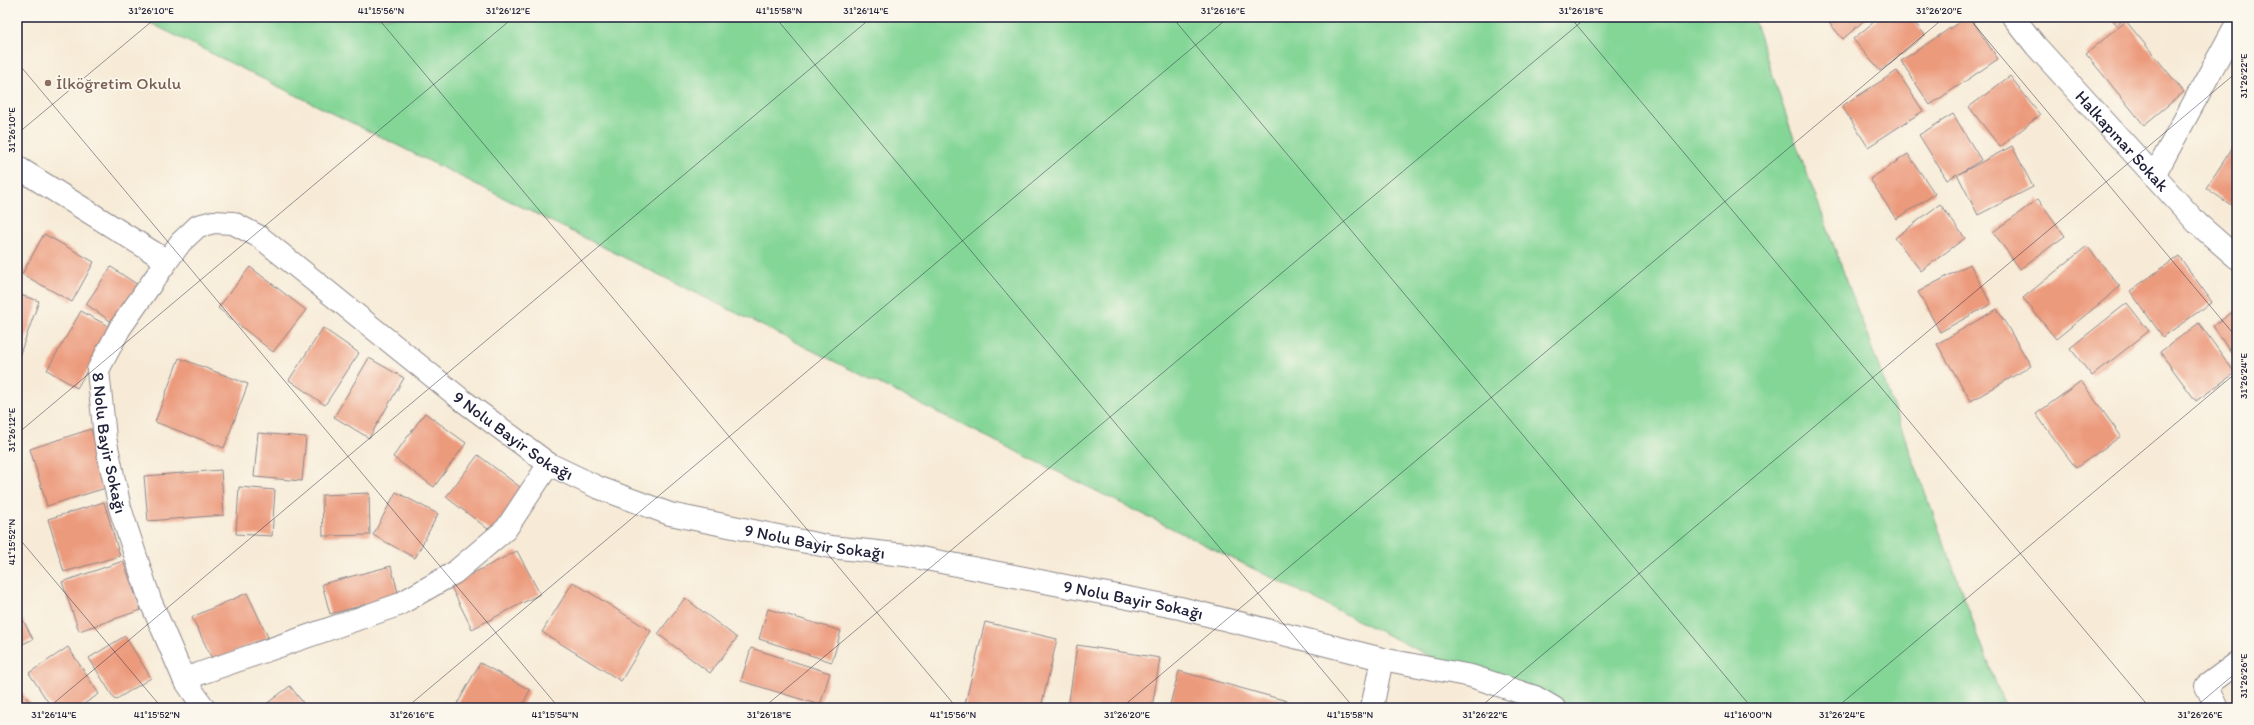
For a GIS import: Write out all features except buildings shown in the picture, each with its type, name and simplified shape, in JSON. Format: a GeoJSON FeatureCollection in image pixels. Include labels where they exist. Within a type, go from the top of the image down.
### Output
{"type":"FeatureCollection","features":[{"type":"Feature","properties":{"kind":"street","name":"Halkapınar Sokak"},"geometry":{"type":"LineString","coordinates":[[2013,17],[2036,46],[2197,223],[2237,258]]}},
{"type":"Feature","properties":{"kind":"street"},"geometry":{"type":"LineString","coordinates":[[2154,176],[2237,23]]}},
{"type":"Feature","properties":{"kind":"street"},"geometry":{"type":"LineString","coordinates":[[17,167],[167,261]]}},
{"type":"Feature","properties":{"kind":"street","name":"9 Nolu Bayir Sokağı"},"geometry":{"type":"LineString","coordinates":[[167,261],[181,242],[198,226],[214,222],[234,223],[260,237],[462,400],[549,464],[597,487],[670,514],[831,547],[905,554],[1180,608],[1382,659],[1471,676],[1535,697],[1554,708]]}},
{"type":"Feature","properties":{"kind":"street","name":"8 Nolu Bayir Sokağı"},"geometry":{"type":"LineString","coordinates":[[167,261],[120,328],[98,370],[104,438],[120,508],[150,600],[184,679],[204,708]]}},
{"type":"Feature","properties":{"kind":"street"},"geometry":{"type":"LineString","coordinates":[[184,679],[398,605],[454,573],[506,529],[549,464]]}},
{"type":"Feature","properties":{"kind":"street"},"geometry":{"type":"LineString","coordinates":[[1372,708],[1382,659]]}},
{"type":"Feature","properties":{"kind":"street"},"geometry":{"type":"LineString","coordinates":[[2217,708],[2206,686],[2237,663]]}},
{"type":"Feature","properties":{"kind":"green space"},"geometry":{"type":"Polygon","coordinates":[[[138,17],[1753,17],[1791,130],[2005,708],[1535,708],[138,17]]]}},
{"type":"Feature","properties":{"kind":"place","name":"İlköğretim Okulu"},"geometry":{"type":"Point","coordinates":[48,83]}}]}
